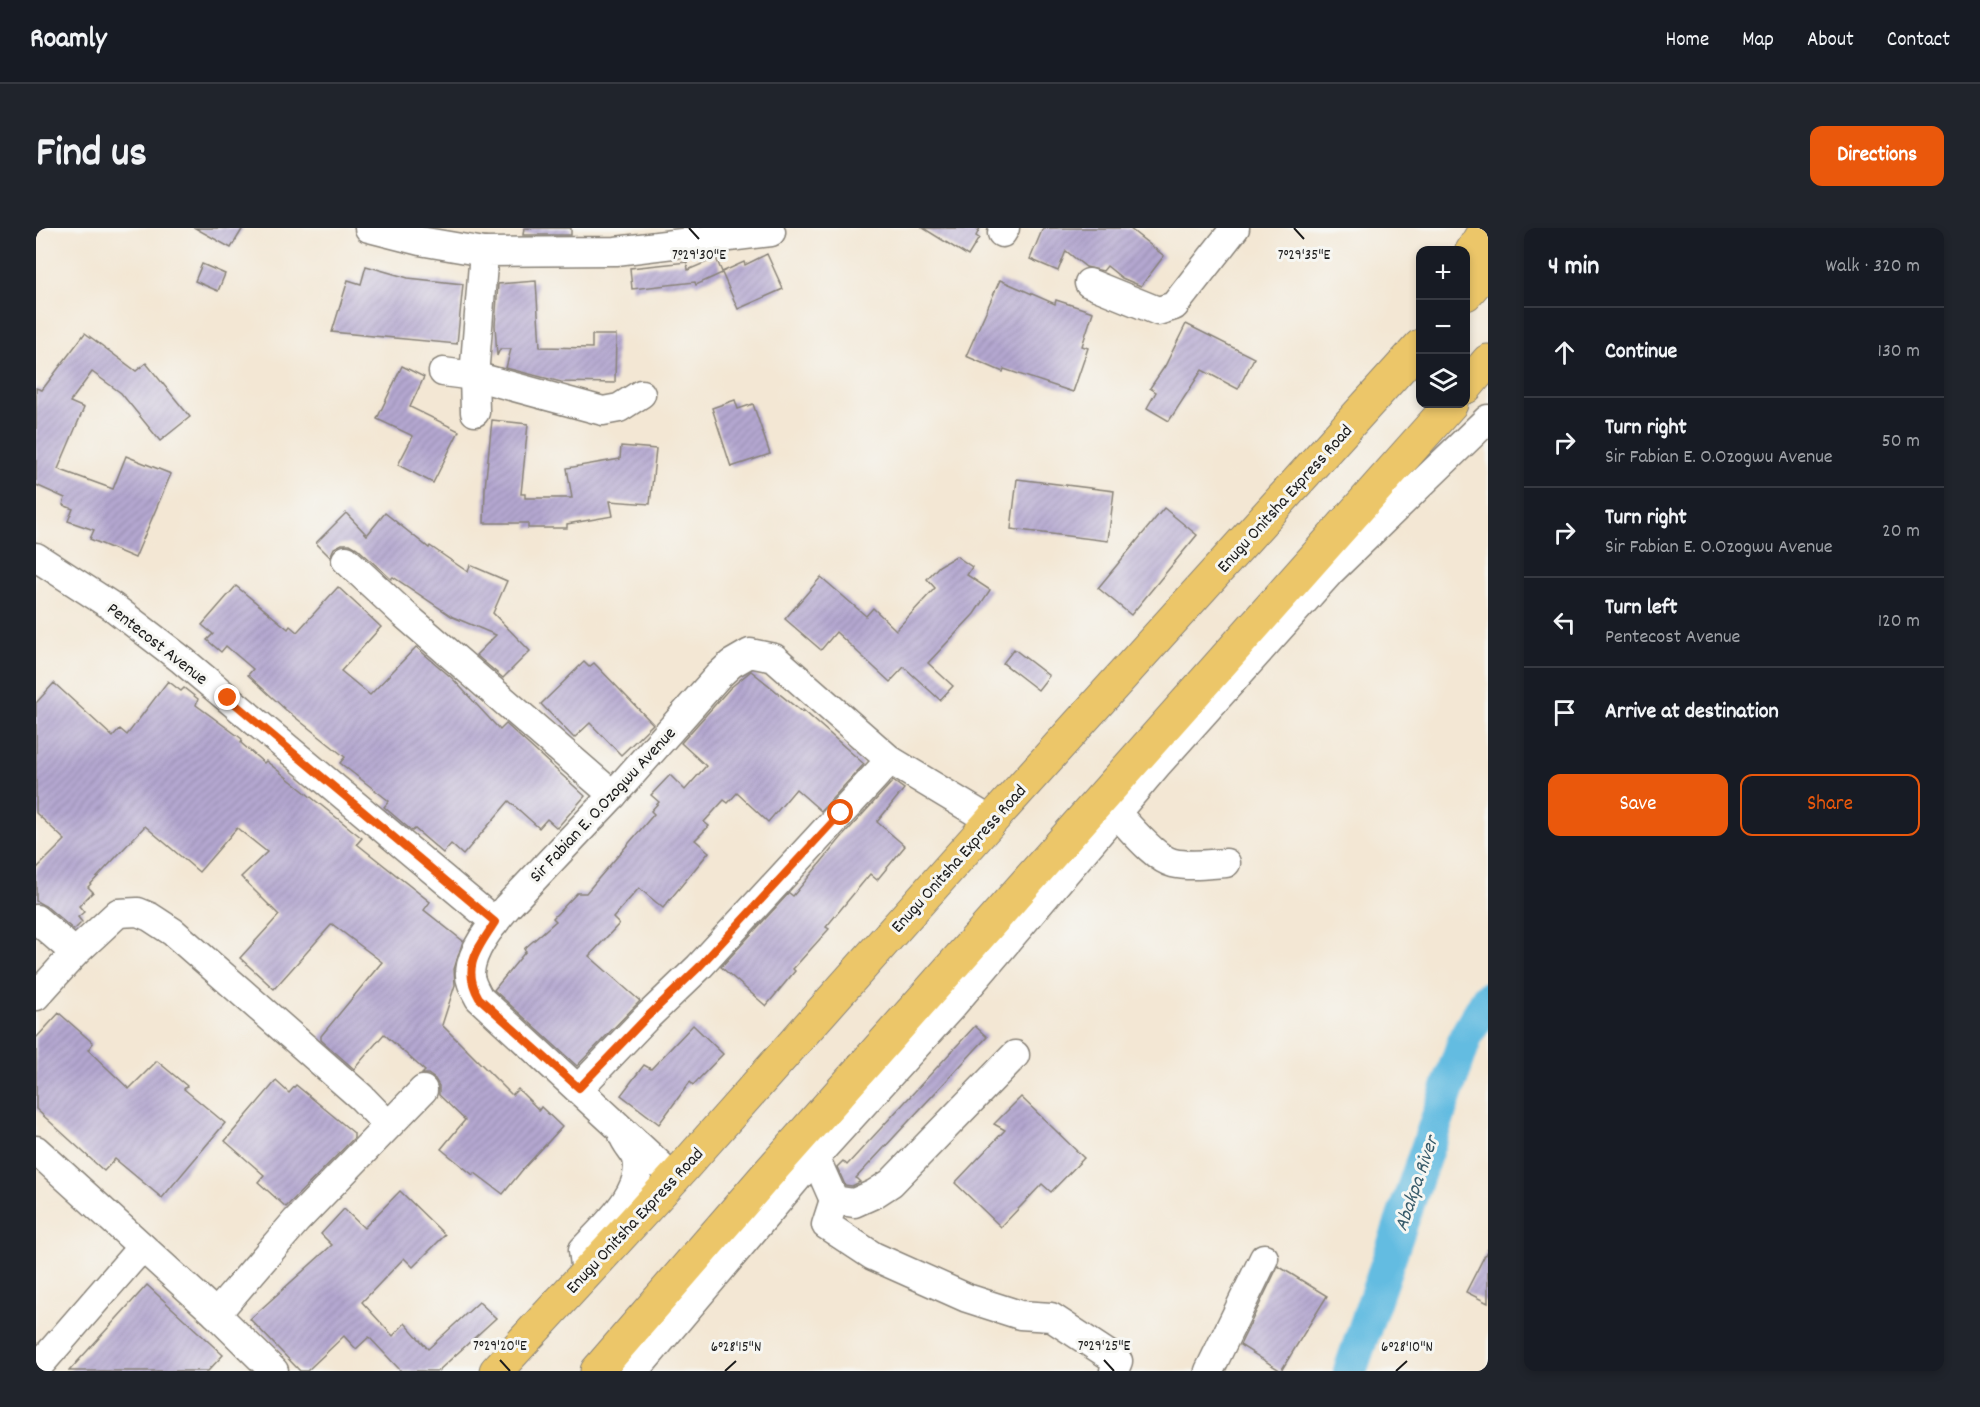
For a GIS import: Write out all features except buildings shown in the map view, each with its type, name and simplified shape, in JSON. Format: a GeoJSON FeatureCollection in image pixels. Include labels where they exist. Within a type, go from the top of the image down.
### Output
{"type":"FeatureCollection","features":[{"type":"Feature","properties":{"kind":"highway"},"geometry":{"type":"LineString","coordinates":[[1470,254],[1486,228]]}},
{"type":"Feature","properties":{"kind":"highway"},"geometry":{"type":"LineString","coordinates":[[1470,289],[1488,268]]}},
{"type":"Feature","properties":{"kind":"highway"},"geometry":{"type":"LineString","coordinates":[[1382,390],[1416,337]]}},
{"type":"Feature","properties":{"kind":"highway","name":"Enugu Onitsha Express Road"},"geometry":{"type":"LineString","coordinates":[[496,1371],[674,1178],[991,820],[1416,351]]}},
{"type":"Feature","properties":{"kind":"highway"},"geometry":{"type":"LineString","coordinates":[[1470,382],[1488,361]]}},
{"type":"Feature","properties":{"kind":"highway"},"geometry":{"type":"LineString","coordinates":[[597,1371],[765,1177],[1446,408]]}},
{"type":"Feature","properties":{"kind":"street"},"geometry":{"type":"LineString","coordinates":[[369,228],[420,241],[484,252],[615,240],[771,232]]}},
{"type":"Feature","properties":{"kind":"street"},"geometry":{"type":"LineString","coordinates":[[1089,283],[1158,310],[1174,306],[1235,228]]}},
{"type":"Feature","properties":{"kind":"street"},"geometry":{"type":"LineString","coordinates":[[475,412],[474,376],[484,252]]}},
{"type":"Feature","properties":{"kind":"street"},"geometry":{"type":"LineString","coordinates":[[444,372],[474,376],[603,411],[619,408],[641,394]]}},
{"type":"Feature","properties":{"kind":"street"},"geometry":{"type":"LineString","coordinates":[[635,1371],[814,1157],[953,1005],[1157,765],[1332,570],[1488,419]]}},
{"type":"Feature","properties":{"kind":"street","name":"Pentecost Avenue"},"geometry":{"type":"LineString","coordinates":[[36,557],[113,607],[182,660],[495,922]]}},
{"type":"Feature","properties":{"kind":"street"},"geometry":{"type":"LineString","coordinates":[[345,560],[613,795]]}},
{"type":"Feature","properties":{"kind":"street","name":"Sir Fabian E. O.Ozogwu Avenue"},"geometry":{"type":"LineString","coordinates":[[674,1178],[479,998],[473,988],[470,973],[474,957],[495,922],[613,795],[718,676],[731,664],[750,653],[774,658],[890,760],[991,820]]}},
{"type":"Feature","properties":{"kind":"street"},"geometry":{"type":"LineString","coordinates":[[579,1088],[699,967],[890,760]]}},
{"type":"Feature","properties":{"kind":"street"},"geometry":{"type":"LineString","coordinates":[[1116,813],[1162,859],[1187,865],[1226,863]]}},
{"type":"Feature","properties":{"kind":"street"},"geometry":{"type":"LineString","coordinates":[[36,996],[75,953],[118,913],[138,912],[173,932],[361,1097],[388,1125]]}},
{"type":"Feature","properties":{"kind":"street"},"geometry":{"type":"LineString","coordinates":[[36,919],[75,953]]}},
{"type":"Feature","properties":{"kind":"street"},"geometry":{"type":"LineString","coordinates":[[834,1200],[854,1203],[891,1183],[1015,1055]]}},
{"type":"Feature","properties":{"kind":"street"},"geometry":{"type":"LineString","coordinates":[[216,1314],[296,1221],[423,1090]]}},
{"type":"Feature","properties":{"kind":"street"},"geometry":{"type":"LineString","coordinates":[[586,1273],[583,1250],[618,1212],[632,1189],[637,1172],[637,1158],[626,1145],[620,1127]]}},
{"type":"Feature","properties":{"kind":"street"},"geometry":{"type":"LineString","coordinates":[[36,1150],[216,1314],[274,1371]]}},
{"type":"Feature","properties":{"kind":"street"},"geometry":{"type":"LineString","coordinates":[[814,1157],[834,1200],[826,1225],[873,1256],[967,1298],[1020,1315],[1051,1317],[1118,1361],[1114,1371]]}},
{"type":"Feature","properties":{"kind":"street"},"geometry":{"type":"LineString","coordinates":[[36,1369],[142,1247]]}},
{"type":"Feature","properties":{"kind":"street"},"geometry":{"type":"LineString","coordinates":[[1209,1371],[1264,1258]]}},
{"type":"Feature","properties":{"kind":"waterway","name":"Abakpa River"},"geometry":{"type":"LineString","coordinates":[[1350,1371],[1466,1036],[1488,998]]}},
{"type":"Feature","properties":{"kind":"route"},"geometry":{"type":"LineString","coordinates":[[228,698],[495,922],[474,957],[470,973],[473,988],[479,998],[579,1088],[699,967],[841,813]]}}]}
